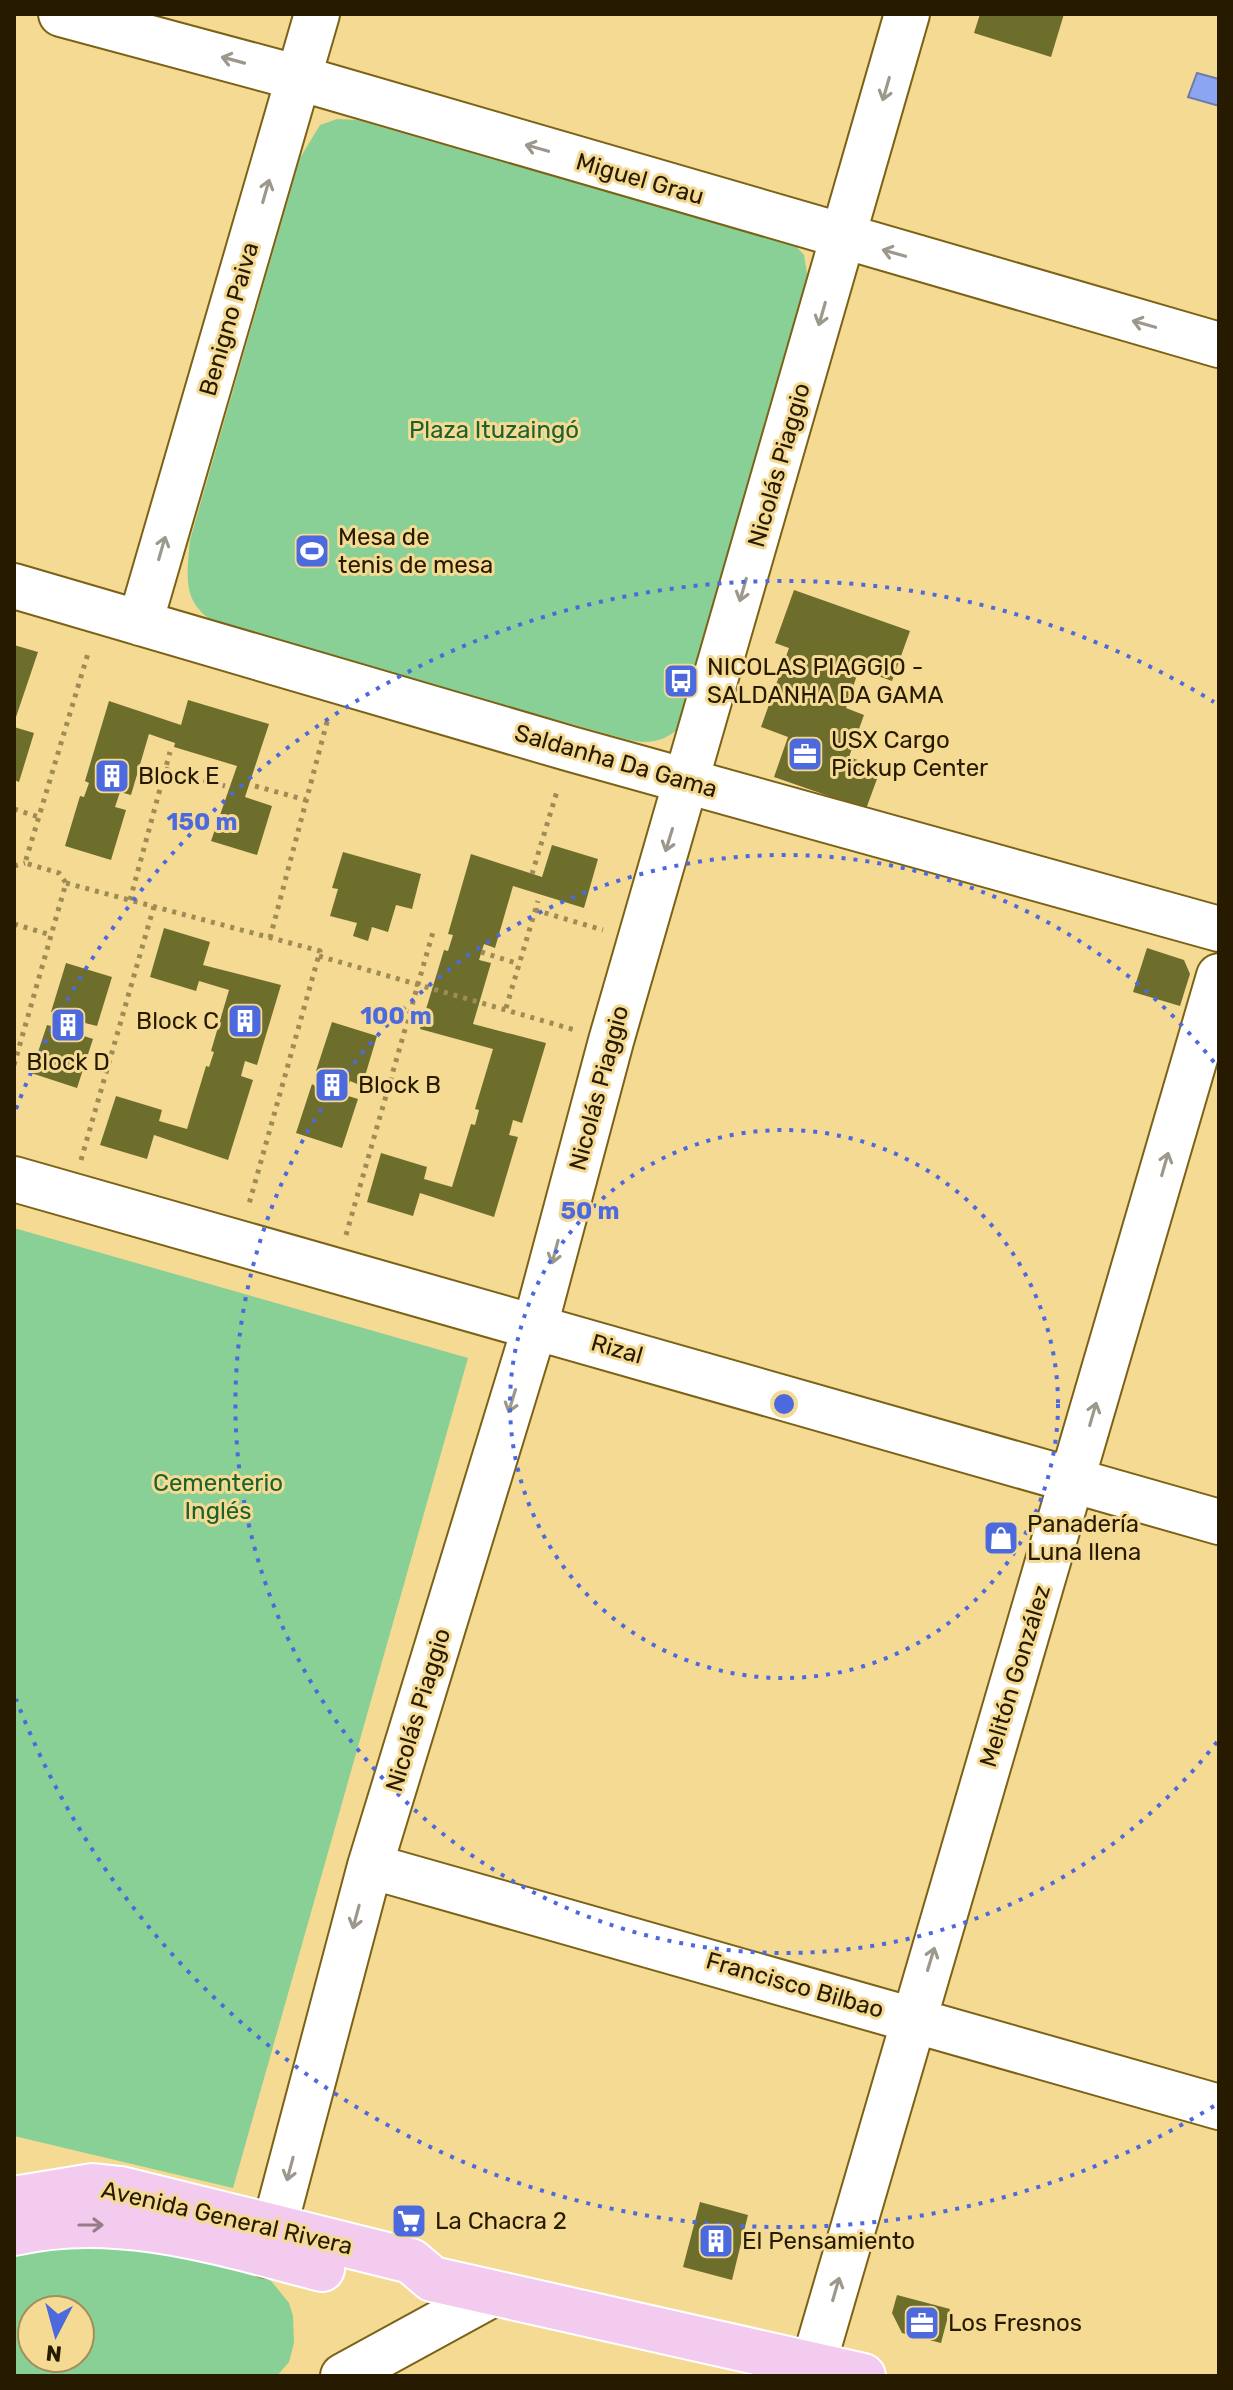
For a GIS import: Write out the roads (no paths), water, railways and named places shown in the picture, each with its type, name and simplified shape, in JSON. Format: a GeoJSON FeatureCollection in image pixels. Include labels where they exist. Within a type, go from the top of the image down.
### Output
{"type":"FeatureCollection","features":[{"type":"Feature","properties":{"kind":"main road"},"geometry":{"type":"LineString","coordinates":[[14,2168],[93,2186]]}},
{"type":"Feature","properties":{"kind":"main road","name":"Avenida General Rivera"},"geometry":{"type":"LineString","coordinates":[[14,2199],[93,2186],[121,2189],[402,2289],[432,2279],[812,2370],[863,2376]]}},
{"type":"Feature","properties":{"kind":"main road","name":"Avenida General Rivera"},"geometry":{"type":"LineString","coordinates":[[14,2233],[89,2224],[271,2240]]}},
{"type":"Feature","properties":{"kind":"street","name":"Miguel Grau"},"geometry":{"type":"LineString","coordinates":[[61,14],[299,78],[844,239],[1219,345]]}},
{"type":"Feature","properties":{"kind":"street","name":"Benigno Paiva"},"geometry":{"type":"LineString","coordinates":[[120,617],[299,78],[317,14]]}},
{"type":"Feature","properties":{"kind":"street","name":"Nicolás Piaggio"},"geometry":{"type":"LineString","coordinates":[[271,2240],[370,1866],[535,1326],[611,1041],[907,14]]}},
{"type":"Feature","properties":{"kind":"street","name":"Saldanha Da Gama"},"geometry":{"type":"LineString","coordinates":[[14,586],[571,749],[1219,929]]}},
{"type":"Feature","properties":{"kind":"street","name":"Melitón González"},"geometry":{"type":"LineString","coordinates":[[812,2370],[1219,976]]}},
{"type":"Feature","properties":{"kind":"street","name":"Rizal"},"geometry":{"type":"LineString","coordinates":[[14,1179],[1219,1522]]}},
{"type":"Feature","properties":{"kind":"street","name":"Francisco Bilbao"},"geometry":{"type":"LineString","coordinates":[[370,1866],[1219,2107]]}},
{"type":"Feature","properties":{"kind":"street"},"geometry":{"type":"LineString","coordinates":[[343,2376],[493,2294]]}},
{"type":"Feature","properties":{"kind":"water"},"geometry":{"type":"Polygon","coordinates":[[[1197,73],[1219,79],[1219,106],[1188,97],[1197,73]]]}},
{"type":"Feature","properties":{"kind":"place","name":"Mesa de tenis de mesa"},"geometry":{"type":"Point","coordinates":[312,551]}},
{"type":"Feature","properties":{"kind":"place","name":"NICOLAS PIAGGIO - SALDANHA DA GAMA"},"geometry":{"type":"Point","coordinates":[681,681]}},
{"type":"Feature","properties":{"kind":"place","name":"USX Cargo Pickup Center"},"geometry":{"type":"Point","coordinates":[805,754]}},
{"type":"Feature","properties":{"kind":"place","name":"Block E"},"geometry":{"type":"Point","coordinates":[112,776]}},
{"type":"Feature","properties":{"kind":"place","name":"Block C"},"geometry":{"type":"Point","coordinates":[245,1021]}},
{"type":"Feature","properties":{"kind":"place","name":"Block D"},"geometry":{"type":"Point","coordinates":[68,1025]}},
{"type":"Feature","properties":{"kind":"place","name":"Block B"},"geometry":{"type":"Point","coordinates":[332,1085]}},
{"type":"Feature","properties":{"kind":"place","name":"Panadería Luna llena"},"geometry":{"type":"Point","coordinates":[1001,1538]}},
{"type":"Feature","properties":{"kind":"place","name":"La Chacra 2"},"geometry":{"type":"Point","coordinates":[409,2221]}},
{"type":"Feature","properties":{"kind":"place","name":"El Pensamiento"},"geometry":{"type":"Point","coordinates":[716,2241]}},
{"type":"Feature","properties":{"kind":"place","name":"Los Fresnos"},"geometry":{"type":"Point","coordinates":[922,2323]}},
{"type":"Feature","properties":{"kind":"park label","name":"Plaza Ituzaingó"},"geometry":{"type":"Point","coordinates":[494,430]}},
{"type":"Feature","properties":{"kind":"park label","name":"Cementerio Inglés"},"geometry":{"type":"Point","coordinates":[218,1497]}}]}
